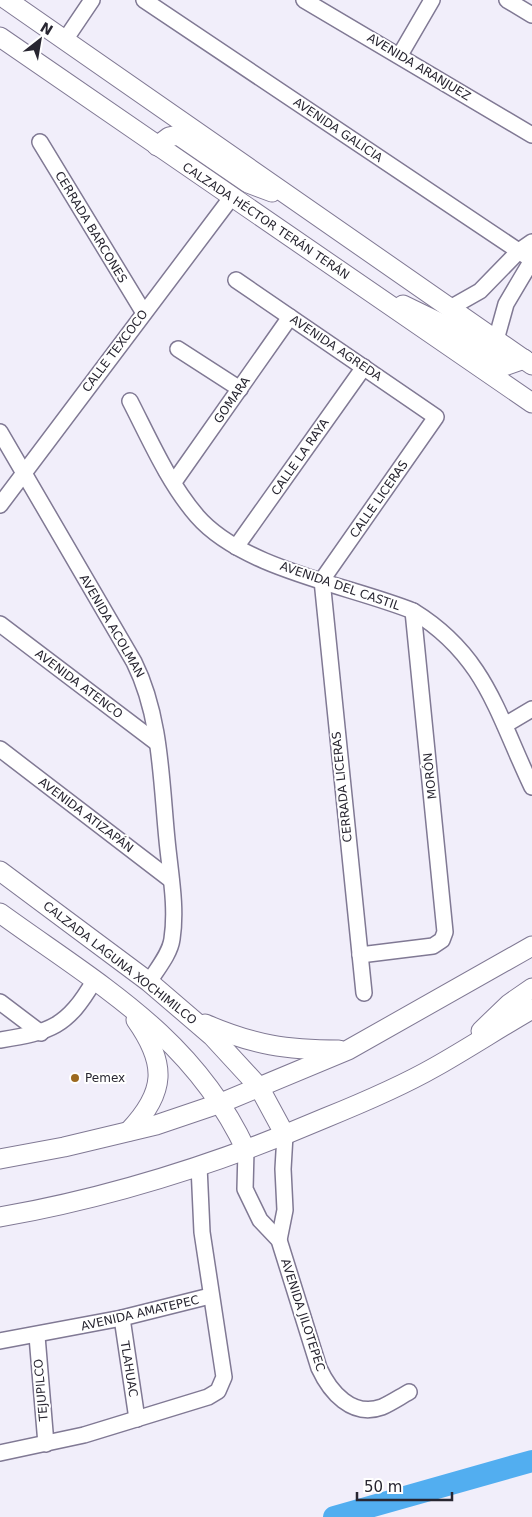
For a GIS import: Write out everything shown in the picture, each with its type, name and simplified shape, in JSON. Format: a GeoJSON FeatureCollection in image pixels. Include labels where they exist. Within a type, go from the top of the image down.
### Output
{"type":"FeatureCollection","features":[{"type":"Feature","properties":{"kind":"main road"},"geometry":{"type":"LineString","coordinates":[[7,0],[528,362]]}},
{"type":"Feature","properties":{"kind":"main road","name":"CALZADA HÉCTOR TERÁN TERÁN"},"geometry":{"type":"LineString","coordinates":[[0,37],[230,198],[532,404]]}},
{"type":"Feature","properties":{"kind":"main road"},"geometry":{"type":"LineString","coordinates":[[157,146],[169,137],[178,135],[248,183],[294,200]]}},
{"type":"Feature","properties":{"kind":"main road"},"geometry":{"type":"LineString","coordinates":[[367,290],[430,317],[504,366],[528,362]]}},
{"type":"Feature","properties":{"kind":"main road","name":"CALZADA LAGUNA XOCHIMILCO"},"geometry":{"type":"LineString","coordinates":[[0,871],[149,982],[193,1019],[245,1069],[259,1087],[285,1136]]}},
{"type":"Feature","properties":{"kind":"main road"},"geometry":{"type":"LineString","coordinates":[[0,913],[118,998],[164,1035],[203,1077],[221,1103],[246,1150]]}},
{"type":"Feature","properties":{"kind":"main road"},"geometry":{"type":"LineString","coordinates":[[0,1159],[130,1131],[221,1103],[348,1050],[532,946]]}},
{"type":"Feature","properties":{"kind":"main road"},"geometry":{"type":"LineString","coordinates":[[460,1051],[509,1004],[532,988]]}},
{"type":"Feature","properties":{"kind":"main road"},"geometry":{"type":"LineString","coordinates":[[118,998],[147,1036],[154,1050],[158,1068],[157,1085],[153,1100],[145,1114],[130,1131]]}},
{"type":"Feature","properties":{"kind":"main road"},"geometry":{"type":"LineString","coordinates":[[0,1217],[105,1195],[199,1166],[285,1136],[372,1098],[434,1068],[532,1009]]}},
{"type":"Feature","properties":{"kind":"main road"},"geometry":{"type":"LineString","coordinates":[[193,1019],[245,1040],[264,1045],[294,1050],[348,1050]]}},
{"type":"Feature","properties":{"kind":"street"},"geometry":{"type":"LineString","coordinates":[[65,40],[92,0]]}},
{"type":"Feature","properties":{"kind":"street","name":"AVENIDA GALICIA"},"geometry":{"type":"LineString","coordinates":[[144,0],[528,257]]}},
{"type":"Feature","properties":{"kind":"street","name":"AVENIDA ARANJUEZ"},"geometry":{"type":"LineString","coordinates":[[304,0],[400,55],[532,135]]}},
{"type":"Feature","properties":{"kind":"street"},"geometry":{"type":"LineString","coordinates":[[400,55],[432,0]]}},
{"type":"Feature","properties":{"kind":"street"},"geometry":{"type":"LineString","coordinates":[[507,0],[532,15]]}},
{"type":"Feature","properties":{"kind":"street","name":"CERRADA BARCONES"},"geometry":{"type":"LineString","coordinates":[[40,142],[144,313]]}},
{"type":"Feature","properties":{"kind":"street","name":"CALLE TEXCOCO"},"geometry":{"type":"LineString","coordinates":[[1,502],[230,198]]}},
{"type":"Feature","properties":{"kind":"street"},"geometry":{"type":"LineString","coordinates":[[496,340],[506,304],[528,257],[532,242]]}},
{"type":"Feature","properties":{"kind":"street"},"geometry":{"type":"LineString","coordinates":[[450,308],[480,291],[528,257]]}},
{"type":"Feature","properties":{"kind":"street","name":"AVENIDA AGREDA"},"geometry":{"type":"LineString","coordinates":[[236,280],[436,417]]}},
{"type":"Feature","properties":{"kind":"street","name":"GOMARA"},"geometry":{"type":"LineString","coordinates":[[174,482],[290,317]]}},
{"type":"Feature","properties":{"kind":"street"},"geometry":{"type":"LineString","coordinates":[[178,349],[240,390]]}},
{"type":"Feature","properties":{"kind":"street","name":"CALLE LA RAYA"},"geometry":{"type":"LineString","coordinates":[[236,547],[364,367]]}},
{"type":"Feature","properties":{"kind":"street","name":"AVENIDA DEL CASTIL"},"geometry":{"type":"LineString","coordinates":[[130,401],[174,482],[198,516],[213,531],[236,547],[268,562],[413,611],[447,635],[469,659],[484,682],[532,786]]}},
{"type":"Feature","properties":{"kind":"street","name":"CALLE LICERAS"},"geometry":{"type":"LineString","coordinates":[[322,580],[436,417]]}},
{"type":"Feature","properties":{"kind":"street","name":"AVENIDA ACOLMAN"},"geometry":{"type":"LineString","coordinates":[[0,432],[134,662],[148,693],[157,743],[171,880],[172,941],[149,982]]}},
{"type":"Feature","properties":{"kind":"street","name":"CERRADA LICERAS"},"geometry":{"type":"LineString","coordinates":[[322,580],[364,993]]}},
{"type":"Feature","properties":{"kind":"street","name":"MORÓN"},"geometry":{"type":"LineString","coordinates":[[360,955],[433,946],[442,940],[445,932],[413,611]]}},
{"type":"Feature","properties":{"kind":"street","name":"AVENIDA ATENCO"},"geometry":{"type":"LineString","coordinates":[[0,624],[157,743]]}},
{"type":"Feature","properties":{"kind":"street"},"geometry":{"type":"LineString","coordinates":[[505,725],[532,709]]}},
{"type":"Feature","properties":{"kind":"street","name":"AVENIDA ATIZAPÁN"},"geometry":{"type":"LineString","coordinates":[[0,750],[171,880]]}},
{"type":"Feature","properties":{"kind":"street"},"geometry":{"type":"LineString","coordinates":[[0,1040],[40,1032],[62,1023],[81,1003],[94,981]]}},
{"type":"Feature","properties":{"kind":"street"},"geometry":{"type":"LineString","coordinates":[[0,1002],[40,1032]]}},
{"type":"Feature","properties":{"kind":"street","name":"AVENIDA JILOTEPEC"},"geometry":{"type":"LineString","coordinates":[[279,1240],[285,1210],[282,1169],[285,1136]]}},
{"type":"Feature","properties":{"kind":"street","name":"AVENIDA JILOTEPEC"},"geometry":{"type":"LineString","coordinates":[[246,1150],[245,1189],[260,1220],[279,1240],[319,1368],[327,1385],[346,1402],[368,1410],[382,1407],[409,1392]]}},
{"type":"Feature","properties":{"kind":"street","name":"AVENIDA AMATEPEC"},"geometry":{"type":"LineString","coordinates":[[0,1341],[37,1336],[122,1318],[210,1296],[202,1232],[199,1166]]}},
{"type":"Feature","properties":{"kind":"street"},"geometry":{"type":"LineString","coordinates":[[0,1453],[46,1444],[137,1419],[208,1397],[218,1391],[224,1376],[210,1296]]}},
{"type":"Feature","properties":{"kind":"street","name":"TLAHUAC"},"geometry":{"type":"LineString","coordinates":[[122,1318],[137,1419]]}},
{"type":"Feature","properties":{"kind":"street","name":"TEJUPILCO"},"geometry":{"type":"LineString","coordinates":[[37,1336],[46,1444]]}},
{"type":"Feature","properties":{"kind":"waterway"},"geometry":{"type":"LineString","coordinates":[[334,1517],[532,1461]]}},
{"type":"Feature","properties":{"kind":"place","name":"Pemex"},"geometry":{"type":"Point","coordinates":[75,1078]}}]}
